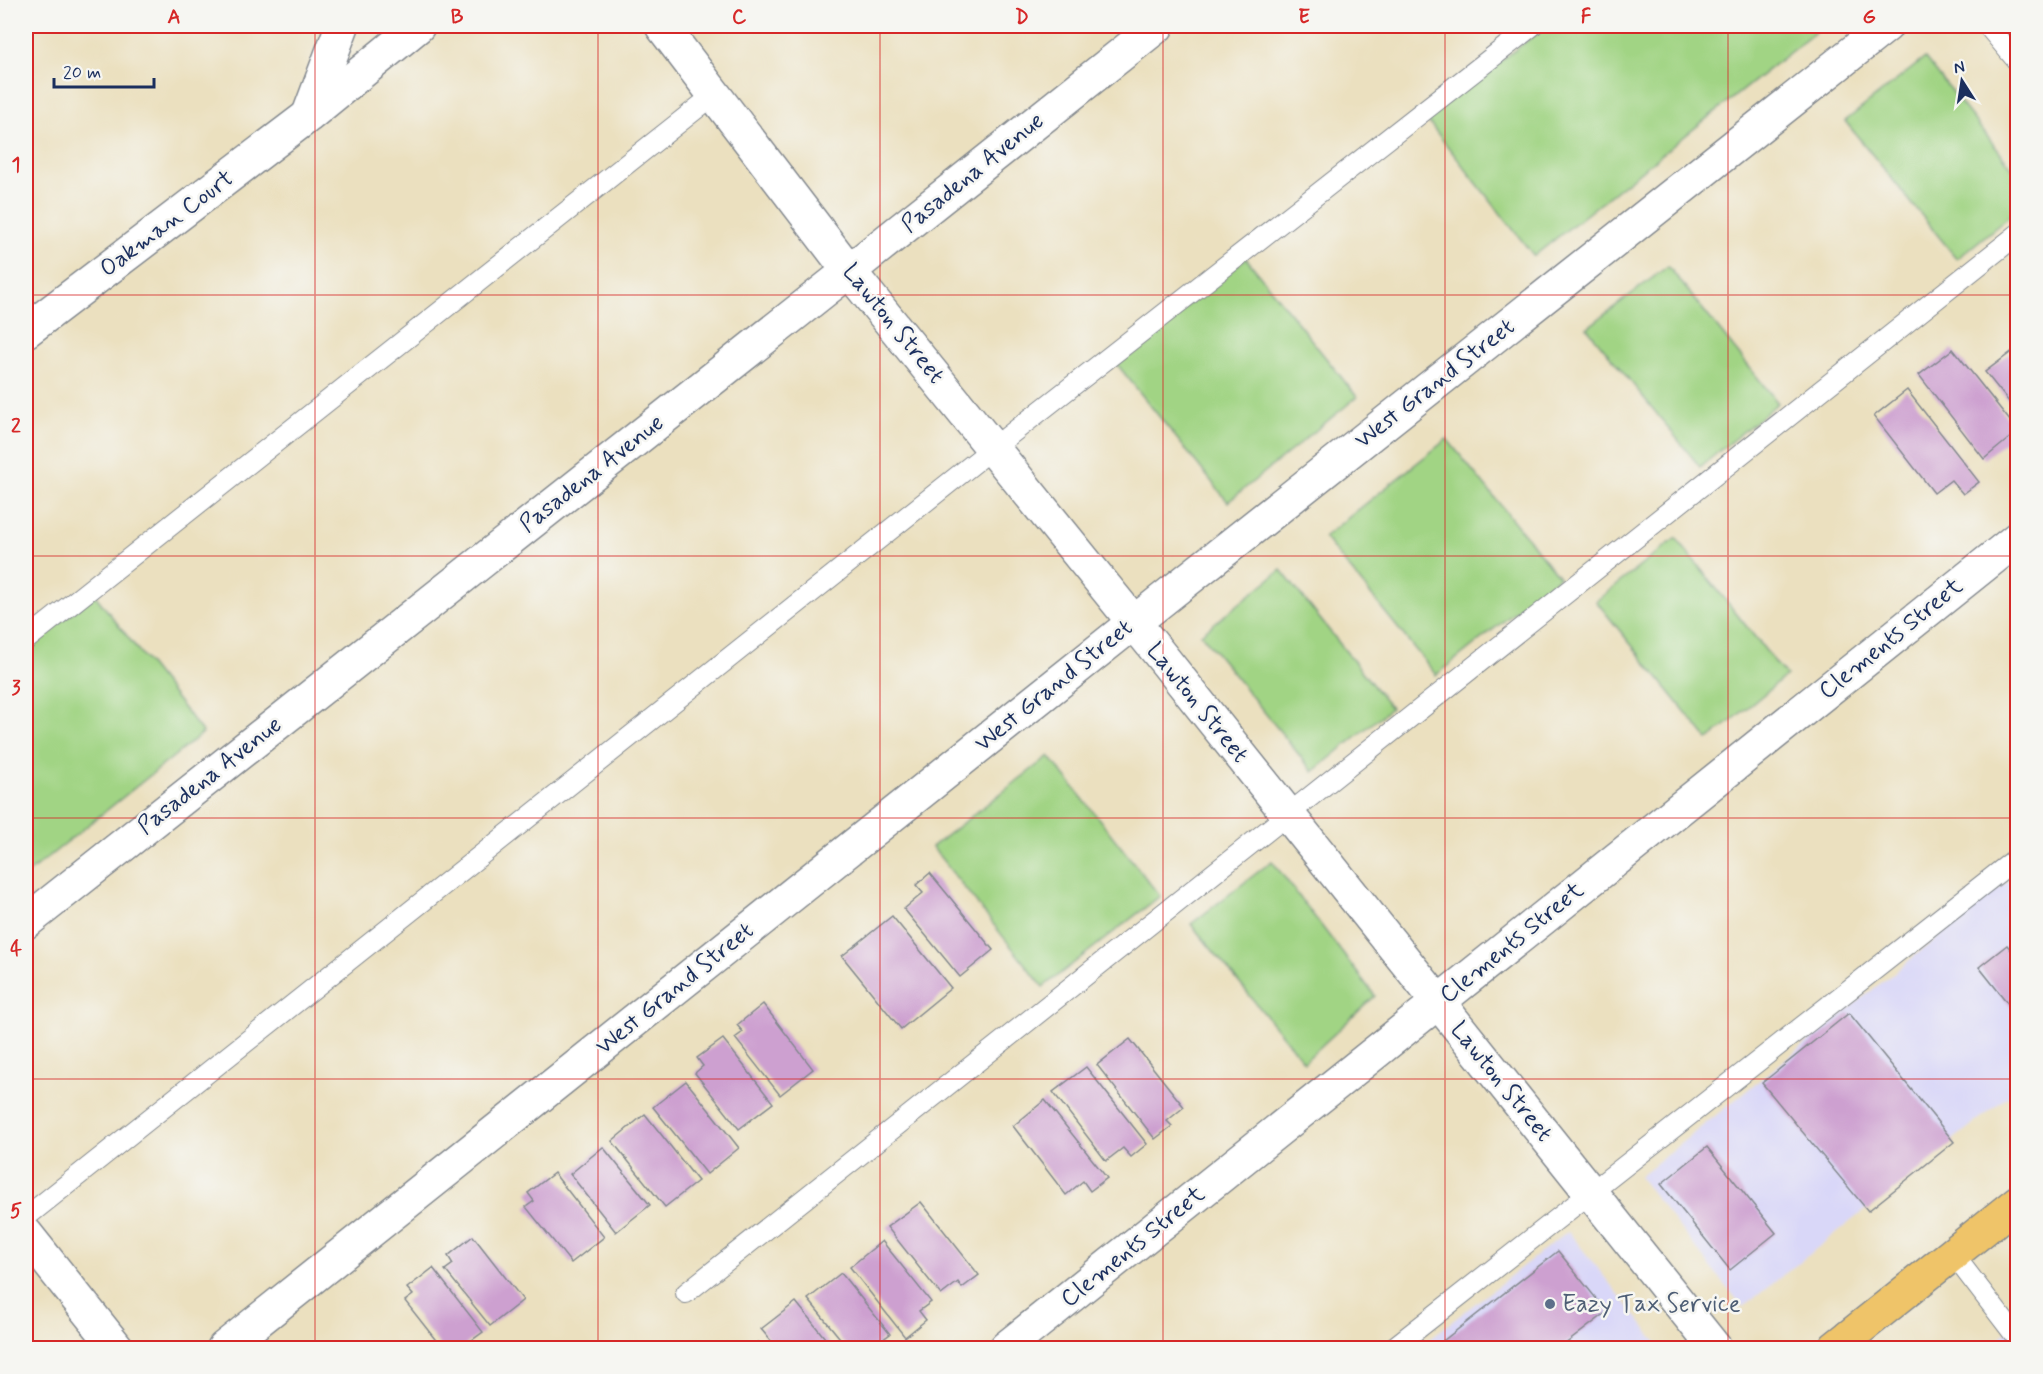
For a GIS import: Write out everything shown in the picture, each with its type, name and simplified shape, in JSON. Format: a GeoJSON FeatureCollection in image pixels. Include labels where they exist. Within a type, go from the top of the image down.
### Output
{"type":"FeatureCollection","features":[{"type":"Feature","properties":{"kind":"highway"},"geometry":{"type":"LineString","coordinates":[[1835,1348],[2018,1202]]}},
{"type":"Feature","properties":{"kind":"street"},"geometry":{"type":"LineString","coordinates":[[308,116],[342,26]]}},
{"type":"Feature","properties":{"kind":"street","name":"Oakman Court"},"geometry":{"type":"LineString","coordinates":[[26,331],[308,116],[418,26]]}},
{"type":"Feature","properties":{"kind":"street","name":"Lawton Street"},"geometry":{"type":"LineString","coordinates":[[662,26],[849,271],[1715,1348]]}},
{"type":"Feature","properties":{"kind":"street","name":"Pasadena Avenue"},"geometry":{"type":"LineString","coordinates":[[26,922],[1157,26]]}},
{"type":"Feature","properties":{"kind":"street","name":"West Grand Street"},"geometry":{"type":"LineString","coordinates":[[225,1348],[1133,623],[1886,26]]}},
{"type":"Feature","properties":{"kind":"street","name":"Clements Street"},"geometry":{"type":"LineString","coordinates":[[1006,1348],[2018,538]]}},
{"type":"Feature","properties":{"kind":"street"},"geometry":{"type":"LineString","coordinates":[[26,1234],[117,1348]]}},
{"type":"Feature","properties":{"kind":"lane"},"geometry":{"type":"LineString","coordinates":[[26,1217],[993,448],[1532,26]]}},
{"type":"Feature","properties":{"kind":"lane"},"geometry":{"type":"LineString","coordinates":[[1988,26],[2018,62]]}},
{"type":"Feature","properties":{"kind":"lane"},"geometry":{"type":"LineString","coordinates":[[26,640],[715,94]]}},
{"type":"Feature","properties":{"kind":"lane"},"geometry":{"type":"LineString","coordinates":[[686,1293],[2018,234]]}},
{"type":"Feature","properties":{"kind":"lane"},"geometry":{"type":"LineString","coordinates":[[1393,1348],[2018,857]]}},
{"type":"Feature","properties":{"kind":"lane"},"geometry":{"type":"LineString","coordinates":[[1953,1254],[2017,1339]]}},
{"type":"Feature","properties":{"kind":"shaded area"},"geometry":{"type":"Polygon","coordinates":[[[2017,874],[2017,1089],[1743,1307],[1639,1177],[2017,874]]]}},
{"type":"Feature","properties":{"kind":"shaded area"},"geometry":{"type":"Polygon","coordinates":[[[1568,1231],[1661,1348],[1418,1348],[1568,1231]]]}},
{"type":"Feature","properties":{"kind":"shaded area"},"geometry":{"type":"Polygon","coordinates":[[[2017,1324],[2017,1348],[1987,1348],[2017,1324]]]}},
{"type":"Feature","properties":{"kind":"green space"},"geometry":{"type":"Polygon","coordinates":[[[1546,26],[1823,26],[1534,256],[1426,119],[1546,26]]]}},
{"type":"Feature","properties":{"kind":"green space"},"geometry":{"type":"Polygon","coordinates":[[[1925,58],[2017,174],[2017,210],[1957,259],[1845,121],[1925,58]]]}},
{"type":"Feature","properties":{"kind":"green space"},"geometry":{"type":"Polygon","coordinates":[[[1246,258],[1357,397],[1228,502],[1116,363],[1246,258]]]}},
{"type":"Feature","properties":{"kind":"green space"},"geometry":{"type":"Polygon","coordinates":[[[1668,266],[1778,403],[1700,467],[1587,328],[1668,266]]]}},
{"type":"Feature","properties":{"kind":"green space"},"geometry":{"type":"Polygon","coordinates":[[[1447,439],[1559,577],[1436,675],[1324,537],[1447,439]]]}},
{"type":"Feature","properties":{"kind":"green space"},"geometry":{"type":"Polygon","coordinates":[[[1676,538],[1786,676],[1708,740],[1596,601],[1676,538]]]}},
{"type":"Feature","properties":{"kind":"green space"},"geometry":{"type":"Polygon","coordinates":[[[1281,570],[1391,708],[1313,772],[1201,634],[1281,570]]]}},
{"type":"Feature","properties":{"kind":"green space"},"geometry":{"type":"Polygon","coordinates":[[[95,595],[203,733],[26,875],[26,649],[95,595]]]}},
{"type":"Feature","properties":{"kind":"green space"},"geometry":{"type":"Polygon","coordinates":[[[1049,756],[1160,896],[1043,987],[932,847],[1049,756]]]}},
{"type":"Feature","properties":{"kind":"green space"},"geometry":{"type":"Polygon","coordinates":[[[1272,861],[1375,996],[1304,1062],[1191,924],[1272,861]]]}},
{"type":"Feature","properties":{"kind":"building"},"geometry":{"type":"Polygon","coordinates":[[[2018,347],[2018,413],[1985,372],[2018,347]]]}},
{"type":"Feature","properties":{"kind":"building"},"geometry":{"type":"Polygon","coordinates":[[[1953,349],[2018,431],[1984,459],[1919,375],[1953,349]]]}},
{"type":"Feature","properties":{"kind":"building"},"geometry":{"type":"Polygon","coordinates":[[[1907,390],[1979,482],[1963,494],[1951,480],[1934,493],[1874,416],[1907,390]]]}},
{"type":"Feature","properties":{"kind":"building"},"geometry":{"type":"Polygon","coordinates":[[[930,873],[993,950],[960,977],[904,909],[923,893],[916,885],[930,873]]]}},
{"type":"Feature","properties":{"kind":"building"},"geometry":{"type":"Polygon","coordinates":[[[892,916],[951,988],[901,1029],[842,956],[892,916]]]}},
{"type":"Feature","properties":{"kind":"building"},"geometry":{"type":"Polygon","coordinates":[[[2007,945],[2018,958],[2018,1016],[1979,967],[2007,945]]]}},
{"type":"Feature","properties":{"kind":"building"},"geometry":{"type":"Polygon","coordinates":[[[763,1004],[813,1069],[780,1095],[735,1038],[743,1032],[737,1025],[763,1004]]]}},
{"type":"Feature","properties":{"kind":"building"},"geometry":{"type":"Polygon","coordinates":[[[1849,1013],[1954,1142],[1868,1211],[1762,1083],[1849,1013]]]}},
{"type":"Feature","properties":{"kind":"building"},"geometry":{"type":"Polygon","coordinates":[[[723,1039],[773,1103],[739,1129],[695,1073],[703,1066],[697,1058],[723,1039]]]}},
{"type":"Feature","properties":{"kind":"building"},"geometry":{"type":"Polygon","coordinates":[[[1130,1039],[1184,1107],[1167,1121],[1172,1126],[1155,1139],[1097,1065],[1130,1039]]]}},
{"type":"Feature","properties":{"kind":"building"},"geometry":{"type":"Polygon","coordinates":[[[1086,1067],[1147,1144],[1131,1157],[1123,1148],[1106,1161],[1053,1092],[1086,1067]]]}},
{"type":"Feature","properties":{"kind":"building"},"geometry":{"type":"Polygon","coordinates":[[[686,1081],[739,1148],[707,1174],[653,1107],[686,1081]]]}},
{"type":"Feature","properties":{"kind":"building"},"geometry":{"type":"Polygon","coordinates":[[[1045,1100],[1107,1178],[1090,1191],[1083,1181],[1066,1195],[1013,1126],[1045,1100]]]}},
{"type":"Feature","properties":{"kind":"building"},"geometry":{"type":"Polygon","coordinates":[[[645,1114],[698,1181],[665,1207],[612,1141],[645,1114]]]}},
{"type":"Feature","properties":{"kind":"building"},"geometry":{"type":"Polygon","coordinates":[[[603,1147],[650,1205],[616,1232],[570,1174],[603,1147]]]}},
{"type":"Feature","properties":{"kind":"building"},"geometry":{"type":"Polygon","coordinates":[[[1707,1147],[1776,1233],[1730,1270],[1661,1184],[1707,1147]]]}},
{"type":"Feature","properties":{"kind":"building"},"geometry":{"type":"Polygon","coordinates":[[[554,1173],[604,1237],[571,1263],[526,1207],[534,1201],[528,1193],[554,1173]]]}},
{"type":"Feature","properties":{"kind":"building"},"geometry":{"type":"Polygon","coordinates":[[[921,1202],[979,1275],[962,1288],[958,1282],[941,1295],[887,1227],[921,1202]]]}},
{"type":"Feature","properties":{"kind":"building"},"geometry":{"type":"Polygon","coordinates":[[[473,1236],[523,1300],[490,1326],[445,1270],[453,1264],[448,1256],[473,1236]]]}},
{"type":"Feature","properties":{"kind":"building"},"geometry":{"type":"Polygon","coordinates":[[[882,1241],[931,1302],[919,1311],[926,1320],[905,1337],[850,1267],[882,1241]]]}},
{"type":"Feature","properties":{"kind":"building"},"geometry":{"type":"Polygon","coordinates":[[[1558,1251],[1607,1312],[1560,1348],[1434,1348],[1558,1251]]]}},
{"type":"Feature","properties":{"kind":"building"},"geometry":{"type":"Polygon","coordinates":[[[433,1268],[483,1332],[461,1348],[442,1348],[405,1301],[413,1295],[407,1288],[433,1268]]]}},
{"type":"Feature","properties":{"kind":"building"},"geometry":{"type":"Polygon","coordinates":[[[841,1273],[890,1334],[878,1343],[882,1348],[848,1348],[808,1299],[841,1273]]]}},
{"type":"Feature","properties":{"kind":"building"},"geometry":{"type":"Polygon","coordinates":[[[796,1302],[833,1348],[777,1348],[761,1329],[796,1302]]]}},
{"type":"Feature","properties":{"kind":"building"},"geometry":{"type":"Polygon","coordinates":[[[758,1342],[763,1348],[750,1348],[758,1342]]]}},
{"type":"Feature","properties":{"kind":"place","name":"Eazy Tax Service"},"geometry":{"type":"Point","coordinates":[1550,1304]}}]}
